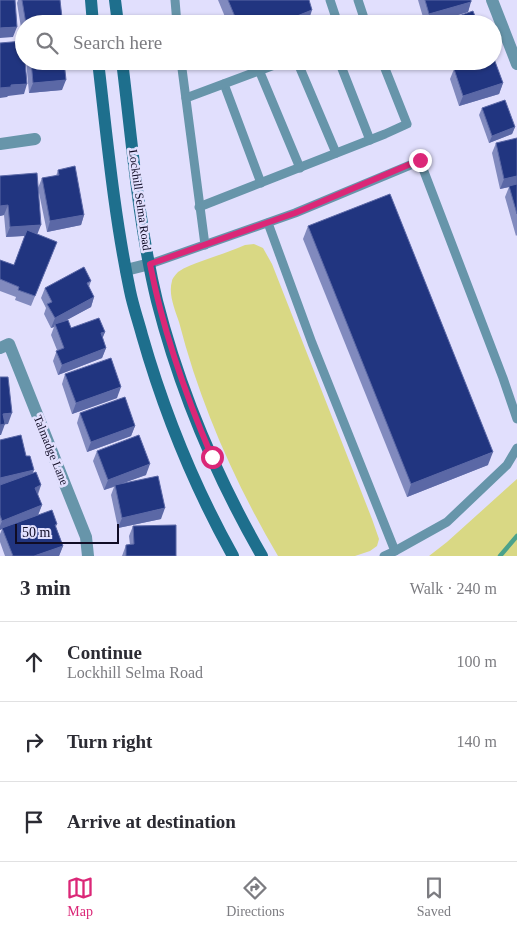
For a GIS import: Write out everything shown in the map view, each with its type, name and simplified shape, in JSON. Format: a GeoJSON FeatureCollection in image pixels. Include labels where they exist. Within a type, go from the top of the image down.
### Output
{"type":"FeatureCollection","features":[{"type":"Feature","properties":{"kind":"main road"},"geometry":{"type":"LineString","coordinates":[[91,0],[92,15]]}},
{"type":"Feature","properties":{"kind":"main road"},"geometry":{"type":"LineString","coordinates":[[115,0],[117,15]]}},
{"type":"Feature","properties":{"kind":"main road","name":"Lockhill Selma Road"},"geometry":{"type":"LineString","coordinates":[[99,70],[116,217],[130,292],[145,346],[173,428],[204,501],[233,556]]}},
{"type":"Feature","properties":{"kind":"main road","name":"Lockhill Selma Road"},"geometry":{"type":"LineString","coordinates":[[123,70],[141,220],[157,300],[169,343],[195,418],[226,488],[262,556]]}},
{"type":"Feature","properties":{"kind":"street"},"geometry":{"type":"LineString","coordinates":[[492,0],[498,15]]}},
{"type":"Feature","properties":{"kind":"street"},"geometry":{"type":"LineString","coordinates":[[502,26],[517,64]]}},
{"type":"Feature","properties":{"kind":"street"},"geometry":{"type":"LineString","coordinates":[[0,144],[35,139]]}},
{"type":"Feature","properties":{"kind":"street"},"geometry":{"type":"LineString","coordinates":[[126,270],[150,264]]}},
{"type":"Feature","properties":{"kind":"street","name":"Talmadge Lane"},"geometry":{"type":"LineString","coordinates":[[5,346],[86,537],[88,556]]}},
{"type":"Feature","properties":{"kind":"lane"},"geometry":{"type":"LineString","coordinates":[[175,0],[176,15]]}},
{"type":"Feature","properties":{"kind":"lane"},"geometry":{"type":"LineString","coordinates":[[330,0],[335,15]]}},
{"type":"Feature","properties":{"kind":"lane"},"geometry":{"type":"LineString","coordinates":[[358,0],[363,15]]}},
{"type":"Feature","properties":{"kind":"lane"},"geometry":{"type":"LineString","coordinates":[[182,70],[205,245]]}},
{"type":"Feature","properties":{"kind":"lane"},"geometry":{"type":"LineString","coordinates":[[186,98],[259,70],[300,168]]}},
{"type":"Feature","properties":{"kind":"lane"},"geometry":{"type":"LineString","coordinates":[[301,70],[336,154]]}},
{"type":"Feature","properties":{"kind":"lane"},"geometry":{"type":"LineString","coordinates":[[343,70],[370,140]]}},
{"type":"Feature","properties":{"kind":"lane"},"geometry":{"type":"LineString","coordinates":[[199,207],[336,154],[407,124],[386,70]]}},
{"type":"Feature","properties":{"kind":"lane"},"geometry":{"type":"LineString","coordinates":[[224,84],[261,183]]}},
{"type":"Feature","properties":{"kind":"lane"},"geometry":{"type":"LineString","coordinates":[[150,264],[295,213],[420,160],[517,420]]}},
{"type":"Feature","properties":{"kind":"lane"},"geometry":{"type":"LineString","coordinates":[[268,223],[312,343],[395,551]]}},
{"type":"Feature","properties":{"kind":"lane"},"geometry":{"type":"LineString","coordinates":[[384,556],[447,522],[507,465],[517,448]]}},
{"type":"Feature","properties":{"kind":"shaded area"},"geometry":{"type":"Polygon","coordinates":[[[254,244],[263,248],[272,264],[372,519],[379,539],[377,546],[370,551],[355,556],[278,556],[233,472],[208,413],[172,302],[172,280],[178,272],[190,266],[245,245],[254,244]]]}},
{"type":"Feature","properties":{"kind":"shaded area"},"geometry":{"type":"Polygon","coordinates":[[[517,479],[517,556],[429,556],[447,542],[517,479]]]}},
{"type":"Feature","properties":{"kind":"building"},"geometry":{"type":"Polygon","coordinates":[[[0,0],[15,0],[15,27],[0,28],[0,0]]]}},
{"type":"Feature","properties":{"kind":"building"},"geometry":{"type":"Polygon","coordinates":[[[22,0],[60,0],[62,15],[24,15],[22,0]]]}},
{"type":"Feature","properties":{"kind":"building"},"geometry":{"type":"Polygon","coordinates":[[[228,0],[309,0],[312,10],[300,15],[234,15],[228,0]]]}},
{"type":"Feature","properties":{"kind":"building"},"geometry":{"type":"Polygon","coordinates":[[[425,0],[471,0],[471,2],[429,14],[425,0]]]}},
{"type":"Feature","properties":{"kind":"building"},"geometry":{"type":"Polygon","coordinates":[[[473,11],[475,15],[461,15],[473,11]]]}},
{"type":"Feature","properties":{"kind":"building"},"geometry":{"type":"Polygon","coordinates":[[[15,42],[15,70],[26,70],[27,84],[0,88],[0,43],[15,42]]]}},
{"type":"Feature","properties":{"kind":"building"},"geometry":{"type":"Polygon","coordinates":[[[32,70],[65,70],[66,80],[33,83],[32,70]]]}},
{"type":"Feature","properties":{"kind":"building"},"geometry":{"type":"Polygon","coordinates":[[[454,70],[498,70],[503,83],[463,96],[454,70]]]}},
{"type":"Feature","properties":{"kind":"building"},"geometry":{"type":"Polygon","coordinates":[[[505,100],[515,127],[492,136],[482,108],[505,100]]]}},
{"type":"Feature","properties":{"kind":"building"},"geometry":{"type":"Polygon","coordinates":[[[517,138],[517,176],[504,179],[496,143],[517,138]]]}},
{"type":"Feature","properties":{"kind":"building"},"geometry":{"type":"Polygon","coordinates":[[[75,166],[84,215],[50,221],[42,178],[59,175],[58,170],[75,166]]]}},
{"type":"Feature","properties":{"kind":"building"},"geometry":{"type":"Polygon","coordinates":[[[37,173],[41,225],[10,227],[8,205],[0,206],[0,176],[37,173]]]}},
{"type":"Feature","properties":{"kind":"building"},"geometry":{"type":"Polygon","coordinates":[[[517,184],[517,214],[509,186],[517,184]]]}},
{"type":"Feature","properties":{"kind":"building"},"geometry":{"type":"Polygon","coordinates":[[[390,194],[493,452],[411,484],[308,226],[390,194]]]}},
{"type":"Feature","properties":{"kind":"building"},"geometry":{"type":"Polygon","coordinates":[[[27,230],[57,242],[35,296],[18,290],[19,287],[0,279],[0,260],[14,265],[27,230]]]}},
{"type":"Feature","properties":{"kind":"building"},"geometry":{"type":"Polygon","coordinates":[[[84,267],[91,281],[87,283],[94,297],[55,318],[47,304],[52,302],[45,288],[84,267]]]}},
{"type":"Feature","properties":{"kind":"building"},"geometry":{"type":"Polygon","coordinates":[[[99,318],[105,332],[101,333],[106,348],[62,365],[56,351],[64,348],[55,324],[68,320],[71,328],[99,318]]]}},
{"type":"Feature","properties":{"kind":"building"},"geometry":{"type":"Polygon","coordinates":[[[111,358],[121,387],[76,403],[65,374],[111,358]]]}},
{"type":"Feature","properties":{"kind":"building"},"geometry":{"type":"Polygon","coordinates":[[[0,377],[8,377],[12,413],[3,414],[5,424],[0,425],[0,377]]]}},
{"type":"Feature","properties":{"kind":"building"},"geometry":{"type":"Polygon","coordinates":[[[125,397],[135,426],[91,442],[80,413],[125,397]]]}},
{"type":"Feature","properties":{"kind":"building"},"geometry":{"type":"Polygon","coordinates":[[[21,435],[26,456],[30,456],[34,470],[0,478],[0,440],[21,435]]]}},
{"type":"Feature","properties":{"kind":"building"},"geometry":{"type":"Polygon","coordinates":[[[139,435],[150,464],[108,480],[97,451],[139,435]]]}},
{"type":"Feature","properties":{"kind":"building"},"geometry":{"type":"Polygon","coordinates":[[[36,472],[41,485],[35,488],[42,505],[2,521],[0,515],[0,485],[36,472]]]}},
{"type":"Feature","properties":{"kind":"building"},"geometry":{"type":"Polygon","coordinates":[[[158,476],[165,508],[122,518],[115,485],[158,476]]]}},
{"type":"Feature","properties":{"kind":"building"},"geometry":{"type":"Polygon","coordinates":[[[52,510],[57,524],[55,525],[63,546],[34,556],[13,556],[2,528],[52,510]]]}},
{"type":"Feature","properties":{"kind":"building"},"geometry":{"type":"Polygon","coordinates":[[[176,525],[176,556],[126,556],[126,545],[134,544],[133,526],[176,525]]]}},
{"type":"Feature","properties":{"kind":"waterway"},"geometry":{"type":"LineString","coordinates":[[500,556],[517,536]]}},
{"type":"Feature","properties":{"kind":"route"},"geometry":{"type":"LineString","coordinates":[[212,457],[195,418],[169,343],[157,300],[150,264],[295,213],[420,160]]}}]}
